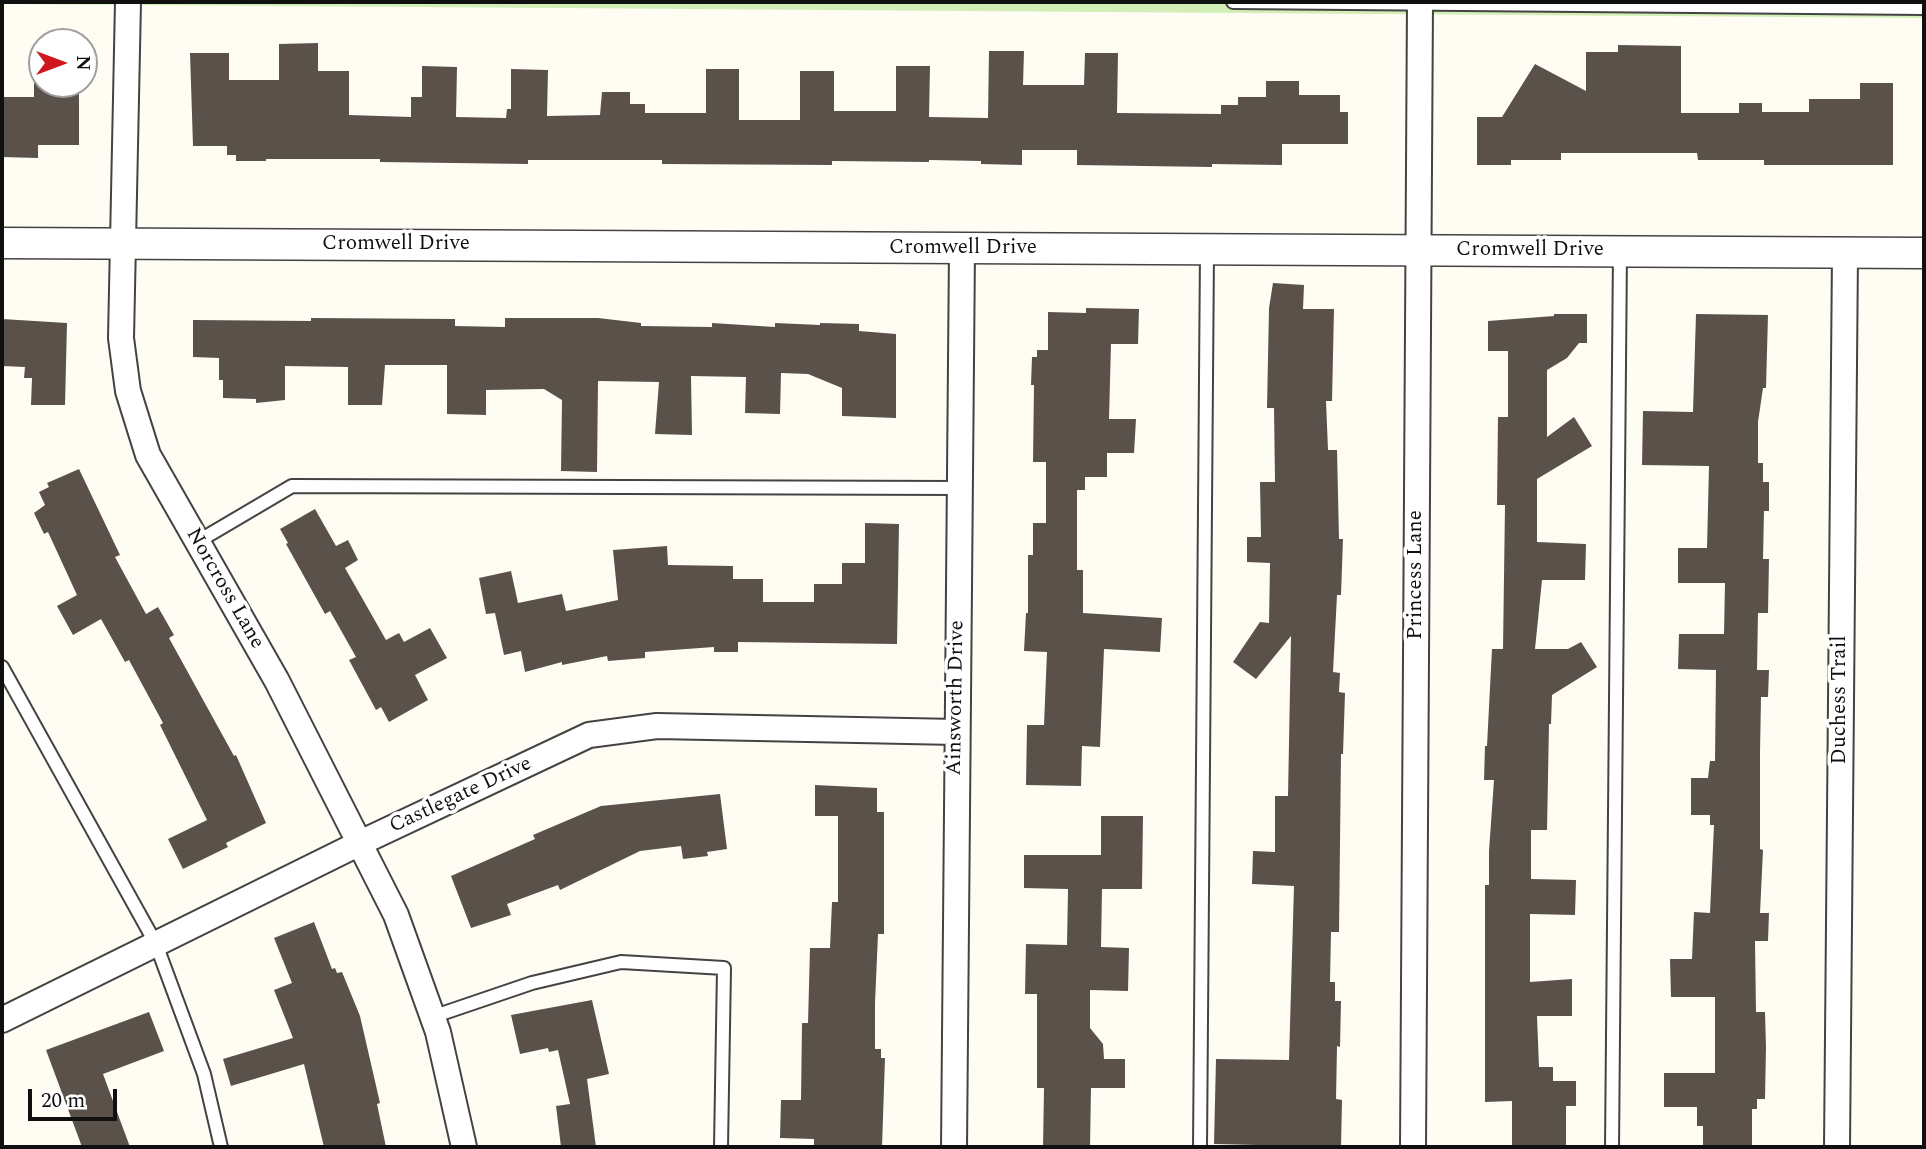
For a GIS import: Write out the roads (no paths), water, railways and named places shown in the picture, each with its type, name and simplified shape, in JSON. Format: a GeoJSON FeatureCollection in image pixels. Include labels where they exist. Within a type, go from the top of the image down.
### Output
{"type":"FeatureCollection","features":[{"type":"Feature","properties":{"kind":"street","name":"Norcross Lane"},"geometry":{"type":"LineString","coordinates":[[128,2],[121,338],[128,391],[148,455],[277,681],[396,915],[438,1032],[464,1147]]}},
{"type":"Feature","properties":{"kind":"street","name":"Princess Lane"},"geometry":{"type":"LineString","coordinates":[[1413,1147],[1420,2]]}},
{"type":"Feature","properties":{"kind":"street","name":"Cromwell Drive"},"geometry":{"type":"LineString","coordinates":[[2,243],[1924,253]]}},
{"type":"Feature","properties":{"kind":"street","name":"Ainsworth Drive"},"geometry":{"type":"LineString","coordinates":[[954,1147],[962,249]]}},
{"type":"Feature","properties":{"kind":"street","name":"Duchess Trail"},"geometry":{"type":"LineString","coordinates":[[1837,1147],[1845,253]]}},
{"type":"Feature","properties":{"kind":"street","name":"Castlegate Drive"},"geometry":{"type":"LineString","coordinates":[[2,1020],[360,843],[589,735],[657,726],[957,732]]}},
{"type":"Feature","properties":{"kind":"lane"},"geometry":{"type":"LineString","coordinates":[[1233,2],[1924,8]]}},
{"type":"Feature","properties":{"kind":"lane"},"geometry":{"type":"LineString","coordinates":[[1200,1147],[1207,250]]}},
{"type":"Feature","properties":{"kind":"lane"},"geometry":{"type":"LineString","coordinates":[[1612,1147],[1620,252]]}},
{"type":"Feature","properties":{"kind":"lane"},"geometry":{"type":"LineString","coordinates":[[197,542],[292,486],[959,488]]}},
{"type":"Feature","properties":{"kind":"lane"},"geometry":{"type":"LineString","coordinates":[[2,667],[156,944],[204,1074],[221,1147]]}},
{"type":"Feature","properties":{"kind":"lane"},"geometry":{"type":"LineString","coordinates":[[432,1017],[532,983],[621,962],[724,968],[722,1147]]}}]}
